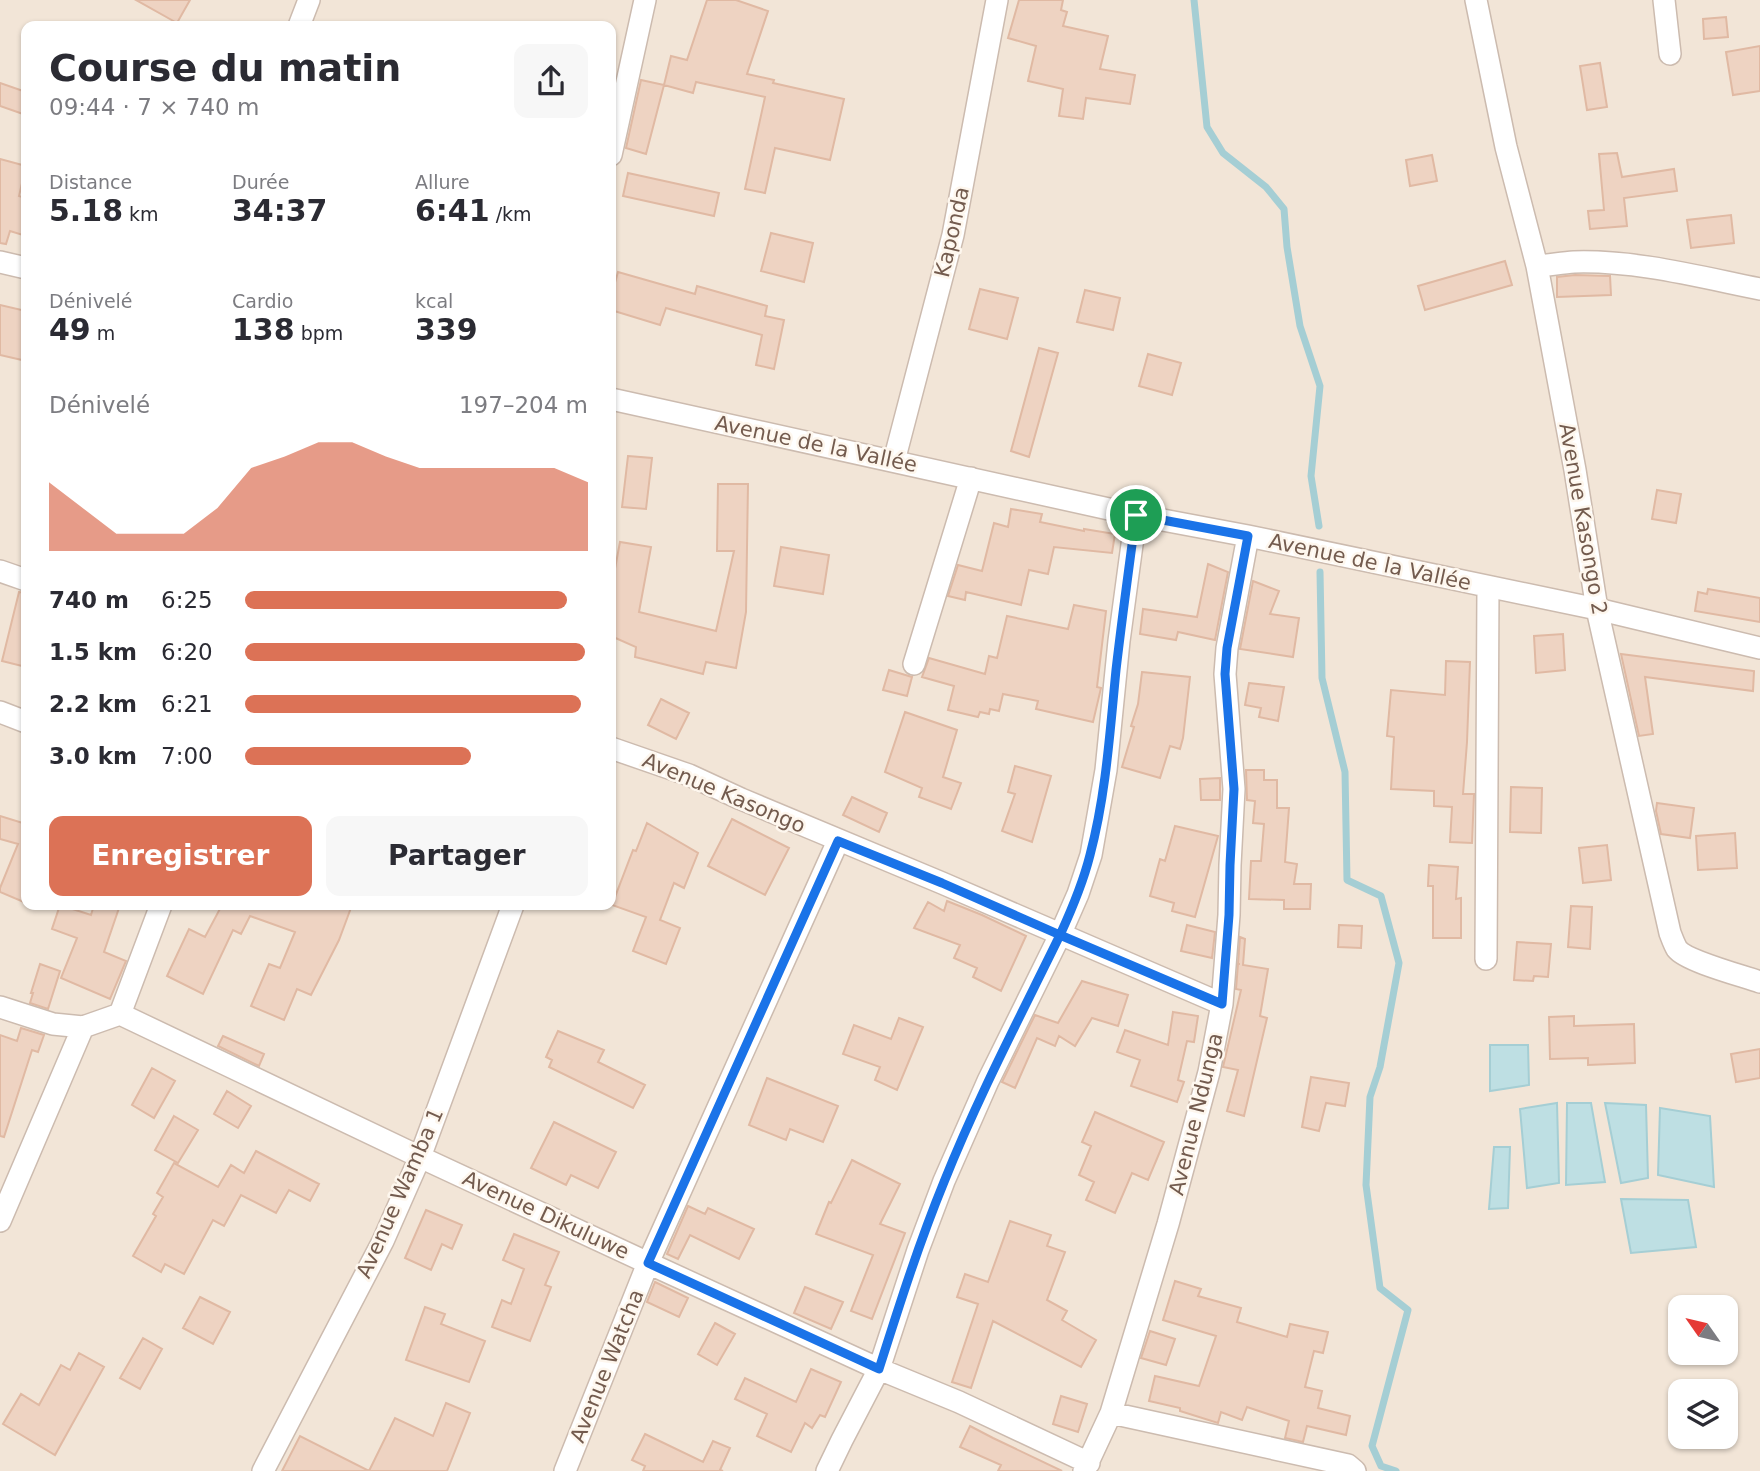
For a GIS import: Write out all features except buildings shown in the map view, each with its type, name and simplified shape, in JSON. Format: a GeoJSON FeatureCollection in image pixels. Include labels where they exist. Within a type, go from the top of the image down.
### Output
{"type":"FeatureCollection","features":[{"type":"Feature","properties":{"kind":"street"},"geometry":{"type":"LineString","coordinates":[[301,21],[309,0]]}},
{"type":"Feature","properties":{"kind":"street"},"geometry":{"type":"LineString","coordinates":[[616,132],[645,0]]}},
{"type":"Feature","properties":{"kind":"street","name":"Kaponda"},"geometry":{"type":"LineString","coordinates":[[894,461],[953,235],[997,0]]}},
{"type":"Feature","properties":{"kind":"street","name":"Avenue Kasongo 2"},"geometry":{"type":"LineString","coordinates":[[1476,0],[1506,147],[1537,266],[1576,470],[1597,610],[1670,933],[1683,954],[1760,982]]}},
{"type":"Feature","properties":{"kind":"street"},"geometry":{"type":"LineString","coordinates":[[1664,0],[1670,54]]}},
{"type":"Feature","properties":{"kind":"street"},"geometry":{"type":"LineString","coordinates":[[0,262],[21,267]]}},
{"type":"Feature","properties":{"kind":"street"},"geometry":{"type":"LineString","coordinates":[[1537,266],[1575,262],[1623,265],[1682,273],[1760,289]]}},
{"type":"Feature","properties":{"kind":"street","name":"Avenue de la Vallée"},"geometry":{"type":"LineString","coordinates":[[616,400],[1136,515],[1597,610],[1760,648]]}},
{"type":"Feature","properties":{"kind":"street"},"geometry":{"type":"LineString","coordinates":[[914,664],[971,478]]}},
{"type":"Feature","properties":{"kind":"street"},"geometry":{"type":"LineString","coordinates":[[827,1471],[879,1369],[944,1181],[988,1081],[1079,894],[1091,855],[1106,770],[1119,641],[1136,515]]}},
{"type":"Feature","properties":{"kind":"street","name":"Avenue Ndunga"},"geometry":{"type":"LineString","coordinates":[[1087,1467],[1111,1413],[1168,1224],[1209,1072],[1222,1004],[1234,789],[1225,674],[1227,648],[1248,536]]}},
{"type":"Feature","properties":{"kind":"street"},"geometry":{"type":"LineString","coordinates":[[0,571],[21,578]]}},
{"type":"Feature","properties":{"kind":"street"},"geometry":{"type":"LineString","coordinates":[[1486,959],[1488,587]]}},
{"type":"Feature","properties":{"kind":"street"},"geometry":{"type":"LineString","coordinates":[[0,712],[21,720]]}},
{"type":"Feature","properties":{"kind":"street","name":"Avenue Kasongo"},"geometry":{"type":"LineString","coordinates":[[616,750],[689,775],[1222,1004]]}},
{"type":"Feature","properties":{"kind":"street","name":"Avenue Watcha"},"geometry":{"type":"LineString","coordinates":[[565,1471],[648,1263],[838,841]]}},
{"type":"Feature","properties":{"kind":"street"},"geometry":{"type":"LineString","coordinates":[[0,1007],[53,1024],[83,1027],[120,1014],[159,910]]}},
{"type":"Feature","properties":{"kind":"street","name":"Avenue Wamba 1"},"geometry":{"type":"LineString","coordinates":[[263,1471],[383,1241],[420,1157],[511,910]]}},
{"type":"Feature","properties":{"kind":"street","name":"Avenue Dikuluwe"},"geometry":{"type":"LineString","coordinates":[[120,1014],[648,1263],[879,1369],[960,1402],[1087,1467]]}},
{"type":"Feature","properties":{"kind":"street"},"geometry":{"type":"LineString","coordinates":[[0,1221],[83,1027]]}},
{"type":"Feature","properties":{"kind":"street"},"geometry":{"type":"LineString","coordinates":[[1111,1413],[1348,1465],[1355,1471]]}},
{"type":"Feature","properties":{"kind":"shaded area"},"geometry":{"type":"Polygon","coordinates":[[[0,0],[1760,0],[1760,1471],[0,1471],[0,0]]]}},
{"type":"Feature","properties":{"kind":"water"},"geometry":{"type":"Polygon","coordinates":[[[1490,1045],[1528,1045],[1529,1085],[1490,1091],[1490,1045]]]}},
{"type":"Feature","properties":{"kind":"water"},"geometry":{"type":"Polygon","coordinates":[[[1557,1103],[1559,1183],[1527,1188],[1520,1109],[1557,1103]]]}},
{"type":"Feature","properties":{"kind":"water"},"geometry":{"type":"Polygon","coordinates":[[[1567,1103],[1591,1103],[1605,1182],[1566,1185],[1567,1103]]]}},
{"type":"Feature","properties":{"kind":"water"},"geometry":{"type":"Polygon","coordinates":[[[1605,1103],[1646,1105],[1648,1178],[1621,1183],[1605,1103]]]}},
{"type":"Feature","properties":{"kind":"water"},"geometry":{"type":"Polygon","coordinates":[[[1660,1108],[1710,1116],[1714,1187],[1658,1175],[1660,1108]]]}},
{"type":"Feature","properties":{"kind":"water"},"geometry":{"type":"Polygon","coordinates":[[[1494,1147],[1510,1147],[1508,1208],[1489,1209],[1494,1147]]]}},
{"type":"Feature","properties":{"kind":"water"},"geometry":{"type":"Polygon","coordinates":[[[1621,1199],[1688,1200],[1696,1247],[1631,1253],[1621,1199]]]}},
{"type":"Feature","properties":{"kind":"waterway"},"geometry":{"type":"LineString","coordinates":[[1194,0],[1207,127],[1223,153],[1266,187],[1284,209],[1287,247],[1300,326],[1320,386],[1311,476],[1319,526]]}},
{"type":"Feature","properties":{"kind":"waterway"},"geometry":{"type":"LineString","coordinates":[[1320,572],[1322,678],[1345,772],[1347,880],[1381,896],[1399,963],[1380,1067],[1370,1097],[1366,1185],[1380,1288],[1408,1310],[1372,1446],[1381,1466],[1396,1471]]}},
{"type":"Feature","properties":{"kind":"route"},"geometry":{"type":"LineString","coordinates":[[1136,515],[1098,821],[1079,894],[1060,935],[838,841],[648,1263],[879,1369],[944,1181],[988,1081],[1060,935],[1222,1004],[1234,789],[1225,674],[1227,648],[1248,536],[1136,515]]}}]}
